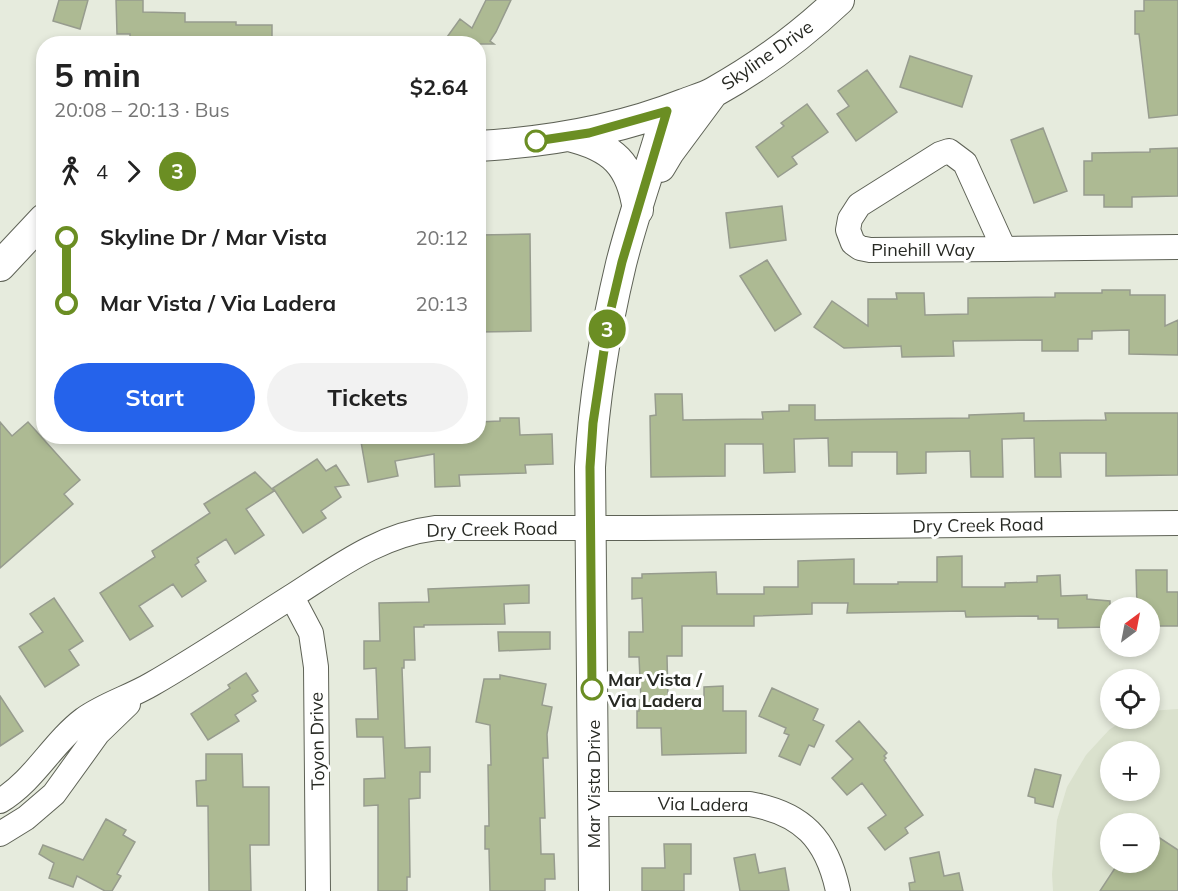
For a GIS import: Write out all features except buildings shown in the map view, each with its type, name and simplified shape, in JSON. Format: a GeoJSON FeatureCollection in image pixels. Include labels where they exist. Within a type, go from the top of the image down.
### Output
{"type":"FeatureCollection","features":[{"type":"Feature","properties":{"kind":"street","name":"Skyline Drive"},"geometry":{"type":"LineString","coordinates":[[486,145],[525,143],[589,133],[667,111],[712,94],[781,48],[839,0]]}},
{"type":"Feature","properties":{"kind":"street"},"geometry":{"type":"LineString","coordinates":[[638,210],[669,152],[712,94]]}},
{"type":"Feature","properties":{"kind":"street","name":"Mar Vista Drive"},"geometry":{"type":"LineString","coordinates":[[594,891],[592,434],[609,317],[622,262],[667,111]]}},
{"type":"Feature","properties":{"kind":"street"},"geometry":{"type":"LineString","coordinates":[[569,136],[595,143],[613,156],[627,171],[635,188],[638,210]]}},
{"type":"Feature","properties":{"kind":"street","name":"Pinehill Way"},"geometry":{"type":"LineString","coordinates":[[1004,249],[965,163],[949,151],[940,154],[859,205],[850,219],[848,230],[853,243],[860,248],[870,250],[1004,249],[1178,247]]}},
{"type":"Feature","properties":{"kind":"street"},"geometry":{"type":"LineString","coordinates":[[0,266],[36,228]]}},
{"type":"Feature","properties":{"kind":"street","name":"Dry Creek Road"},"geometry":{"type":"LineString","coordinates":[[0,801],[16,792],[67,734],[85,718],[150,685],[379,543],[416,530],[436,528],[1178,523]]}},
{"type":"Feature","properties":{"kind":"street","name":"Toyon Drive"},"geometry":{"type":"LineString","coordinates":[[291,597],[310,633],[316,667],[318,891]]}},
{"type":"Feature","properties":{"kind":"street"},"geometry":{"type":"LineString","coordinates":[[0,834],[26,818],[54,794],[98,733],[150,685]]}},
{"type":"Feature","properties":{"kind":"street","name":"Via Ladera"},"geometry":{"type":"LineString","coordinates":[[594,804],[750,804],[772,807],[790,815],[818,840],[827,855],[838,891]]}},
{"type":"Feature","properties":{"kind":"shaded area"},"geometry":{"type":"Polygon","coordinates":[[[1178,709],[1178,891],[1053,891],[1052,874],[1057,820],[1067,787],[1086,755],[1109,730],[1160,729],[1160,710],[1178,709]]]}},
{"type":"Feature","properties":{"kind":"bus line","name":"3"},"geometry":{"type":"LineString","coordinates":[[536,141],[589,133],[667,111],[622,262],[599,375],[590,467],[592,689]]}},
{"type":"Feature","properties":{"kind":"place","name":"Mar Vista / Via Ladera"},"geometry":{"type":"Point","coordinates":[592,689]}}]}
